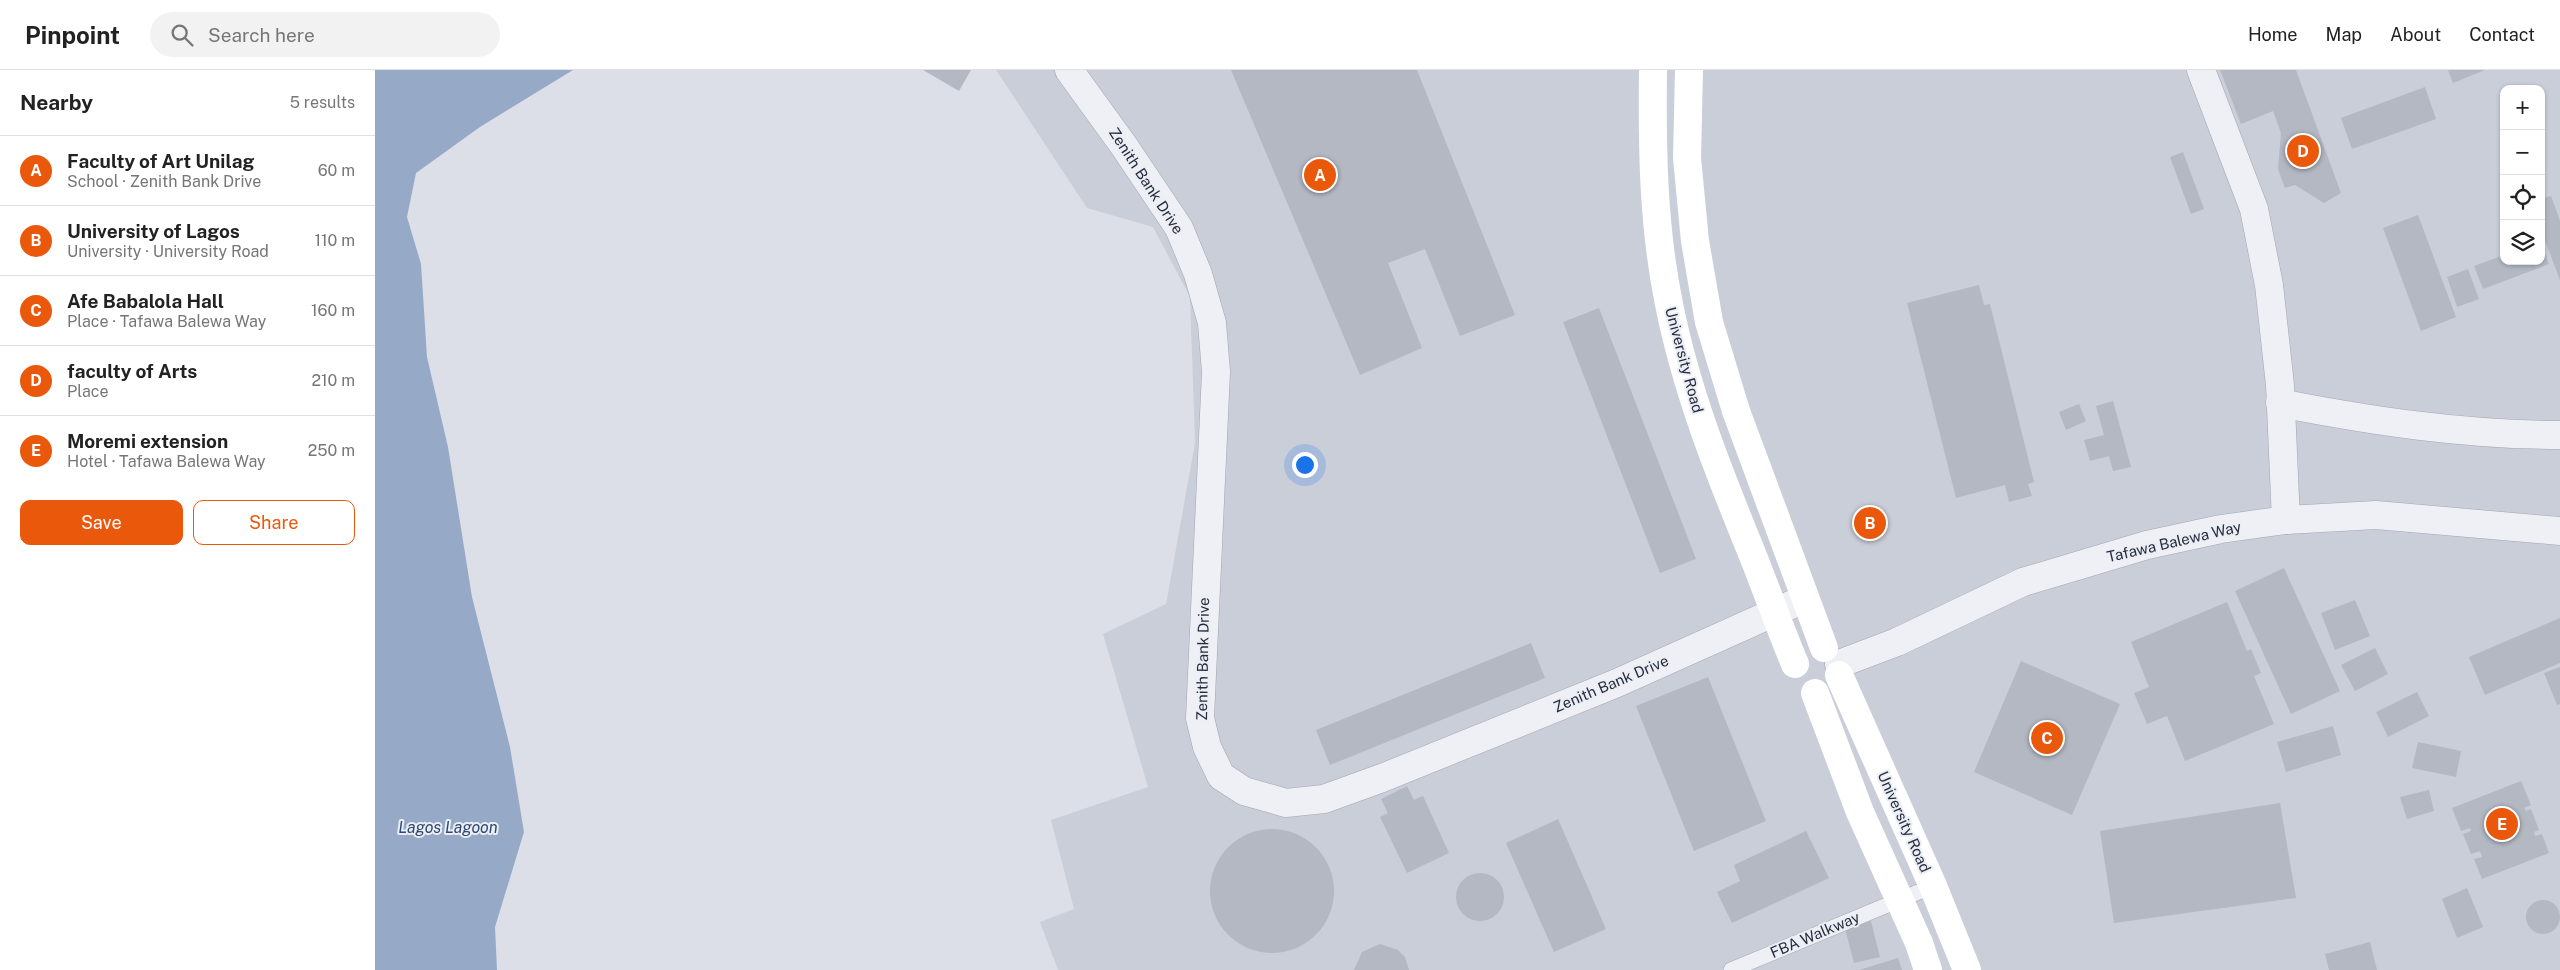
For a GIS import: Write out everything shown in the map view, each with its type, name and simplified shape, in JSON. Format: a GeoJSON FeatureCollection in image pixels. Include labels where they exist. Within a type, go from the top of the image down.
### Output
{"type":"FeatureCollection","features":[{"type":"Feature","properties":{"kind":"main road","name":"University Road"},"geometry":{"type":"LineString","coordinates":[[1653,70],[1652,151],[1657,226],[1668,303],[1687,382],[1773,612],[1795,664]]}},
{"type":"Feature","properties":{"kind":"main road","name":"University Road"},"geometry":{"type":"LineString","coordinates":[[1689,70],[1687,158],[1695,241],[1709,322],[1736,411],[1804,599],[1834,662],[1933,886],[1967,970]]}},
{"type":"Feature","properties":{"kind":"main road"},"geometry":{"type":"LineString","coordinates":[[1812,648],[1834,662],[1834,685],[1825,691],[1815,693],[1805,690],[1798,683],[1794,674],[1795,664],[1802,654],[1812,648]]}},
{"type":"Feature","properties":{"kind":"main road"},"geometry":{"type":"LineString","coordinates":[[1815,693],[1859,812],[1919,943],[1928,970]]}},
{"type":"Feature","properties":{"kind":"street","name":"Zenith Bank Drive"},"geometry":{"type":"LineString","coordinates":[[1069,70],[1124,146],[1179,228],[1198,274],[1212,324],[1216,372],[1200,718],[1207,747],[1221,776],[1244,791],[1286,803],[1324,799],[1382,778],[1608,686],[1804,599]]}},
{"type":"Feature","properties":{"kind":"street"},"geometry":{"type":"LineString","coordinates":[[2201,70],[2254,209],[2269,285],[2280,403],[2286,520]]}},
{"type":"Feature","properties":{"kind":"street"},"geometry":{"type":"LineString","coordinates":[[2280,403],[2355,418],[2506,435],[2560,435]]}},
{"type":"Feature","properties":{"kind":"street","name":"Tafawa Balewa Way"},"geometry":{"type":"LineString","coordinates":[[1834,662],[1897,642],[2023,582],[2147,545],[2221,529],[2286,520],[2376,515],[2560,531]]}},
{"type":"Feature","properties":{"kind":"lane","name":"FBA Walkway"},"geometry":{"type":"LineString","coordinates":[[1731,970],[1933,886]]}},
{"type":"Feature","properties":{"kind":"shaded area"},"geometry":{"type":"Polygon","coordinates":[[[996,70],[2560,70],[2560,970],[1058,970],[1040,922],[1074,909],[1051,820],[1148,787],[1103,634],[1166,604],[1195,443],[1190,297],[1153,227],[1087,208],[996,70]]]}},
{"type":"Feature","properties":{"kind":"water","name":"Lagos Lagoon"},"geometry":{"type":"Polygon","coordinates":[[[375,70],[573,70],[480,127],[416,173],[407,217],[421,264],[427,357],[448,447],[472,597],[510,747],[524,832],[495,927],[497,970],[375,970],[375,70]]]}},
{"type":"Feature","properties":{"kind":"building"},"geometry":{"type":"Polygon","coordinates":[[[923,70],[971,70],[959,91],[923,70]]]}},
{"type":"Feature","properties":{"kind":"building"},"geometry":{"type":"Polygon","coordinates":[[[1231,70],[1417,70],[1515,315],[1460,336],[1425,249],[1388,263],[1422,348],[1360,375],[1231,70]]]}},
{"type":"Feature","properties":{"kind":"building"},"geometry":{"type":"Polygon","coordinates":[[[2220,70],[2296,70],[2341,193],[2324,203],[2295,185],[2285,188],[2278,169],[2281,133],[2273,111],[2241,124],[2220,70]]]}},
{"type":"Feature","properties":{"kind":"building"},"geometry":{"type":"Polygon","coordinates":[[[2448,70],[2485,70],[2453,83],[2448,70]]]}},
{"type":"Feature","properties":{"kind":"building"},"geometry":{"type":"Polygon","coordinates":[[[2425,87],[2436,119],[2352,149],[2341,118],[2425,87]]]}},
{"type":"Feature","properties":{"kind":"building"},"geometry":{"type":"Polygon","coordinates":[[[2183,152],[2204,209],[2191,214],[2170,157],[2183,152]]]}},
{"type":"Feature","properties":{"kind":"building"},"geometry":{"type":"Polygon","coordinates":[[[2551,196],[2560,221],[2560,280],[2545,241],[2545,198],[2551,196]]]}},
{"type":"Feature","properties":{"kind":"building"},"geometry":{"type":"Polygon","coordinates":[[[2418,215],[2456,317],[2421,331],[2383,228],[2418,215]]]}},
{"type":"Feature","properties":{"kind":"building"},"geometry":{"type":"Polygon","coordinates":[[[2545,253],[2549,264],[2483,289],[2474,266],[2500,256],[2500,265],[2545,265],[2545,253]]]}},
{"type":"Feature","properties":{"kind":"building"},"geometry":{"type":"Polygon","coordinates":[[[2468,269],[2479,299],[2457,307],[2447,277],[2468,269]]]}},
{"type":"Feature","properties":{"kind":"building"},"geometry":{"type":"Polygon","coordinates":[[[1979,285],[1984,305],[1990,304],[2034,482],[2028,484],[2032,496],[2009,502],[2005,485],[1956,498],[1907,303],[1979,285]]]}},
{"type":"Feature","properties":{"kind":"building"},"geometry":{"type":"Polygon","coordinates":[[[1599,308],[1696,559],[1660,573],[1563,322],[1599,308]]]}},
{"type":"Feature","properties":{"kind":"building"},"geometry":{"type":"Polygon","coordinates":[[[2113,401],[2131,467],[2113,471],[2109,456],[2090,461],[2084,440],[2104,435],[2096,406],[2113,401]]]}},
{"type":"Feature","properties":{"kind":"building"},"geometry":{"type":"Polygon","coordinates":[[[2079,404],[2086,421],[2066,430],[2059,412],[2079,404]]]}},
{"type":"Feature","properties":{"kind":"building"},"geometry":{"type":"Polygon","coordinates":[[[2284,568],[2340,691],[2291,714],[2235,591],[2284,568]]]}},
{"type":"Feature","properties":{"kind":"building"},"geometry":{"type":"Polygon","coordinates":[[[2355,600],[2370,636],[2335,650],[2321,613],[2355,600]]]}},
{"type":"Feature","properties":{"kind":"building"},"geometry":{"type":"Polygon","coordinates":[[[2227,602],[2247,651],[2251,649],[2261,673],[2254,676],[2274,724],[2185,761],[2167,716],[2147,724],[2134,693],[2149,687],[2131,642],[2227,602]]]}},
{"type":"Feature","properties":{"kind":"building"},"geometry":{"type":"Polygon","coordinates":[[[2560,618],[2560,663],[2485,695],[2469,657],[2560,618]]]}},
{"type":"Feature","properties":{"kind":"building"},"geometry":{"type":"Polygon","coordinates":[[[1531,643],[1545,678],[1330,765],[1316,730],[1531,643]]]}},
{"type":"Feature","properties":{"kind":"building"},"geometry":{"type":"Polygon","coordinates":[[[2375,648],[2388,674],[2355,691],[2341,665],[2375,648]]]}},
{"type":"Feature","properties":{"kind":"building"},"geometry":{"type":"Polygon","coordinates":[[[2021,661],[2120,704],[2072,815],[1974,772],[2021,661]]]}},
{"type":"Feature","properties":{"kind":"building"},"geometry":{"type":"Polygon","coordinates":[[[2560,667],[2560,704],[2557,705],[2544,673],[2560,667]]]}},
{"type":"Feature","properties":{"kind":"building"},"geometry":{"type":"Polygon","coordinates":[[[1708,677],[1766,821],[1694,851],[1636,706],[1708,677]]]}},
{"type":"Feature","properties":{"kind":"building"},"geometry":{"type":"Polygon","coordinates":[[[2417,692],[2429,716],[2388,737],[2376,712],[2417,692]]]}},
{"type":"Feature","properties":{"kind":"building"},"geometry":{"type":"Polygon","coordinates":[[[2333,726],[2341,755],[2286,772],[2277,742],[2333,726]]]}},
{"type":"Feature","properties":{"kind":"building"},"geometry":{"type":"Polygon","coordinates":[[[2418,742],[2461,751],[2456,777],[2412,768],[2418,742]]]}},
{"type":"Feature","properties":{"kind":"building"},"geometry":{"type":"Polygon","coordinates":[[[2521,781],[2531,805],[2524,808],[2526,811],[2531,809],[2539,830],[2534,832],[2535,836],[2542,834],[2549,853],[2482,879],[2474,859],[2482,857],[2480,851],[2471,854],[2463,834],[2471,831],[2470,828],[2461,831],[2452,808],[2521,781]]]}},
{"type":"Feature","properties":{"kind":"building"},"geometry":{"type":"Polygon","coordinates":[[[1407,786],[1414,800],[1423,796],[1449,853],[1407,873],[1380,817],[1388,813],[1381,799],[1407,786]]]}},
{"type":"Feature","properties":{"kind":"building"},"geometry":{"type":"Polygon","coordinates":[[[2429,790],[2434,811],[2407,819],[2400,797],[2429,790]]]}},
{"type":"Feature","properties":{"kind":"building"},"geometry":{"type":"Polygon","coordinates":[[[2280,803],[2296,898],[2114,923],[2100,831],[2280,803]]]}},
{"type":"Feature","properties":{"kind":"building"},"geometry":{"type":"Polygon","coordinates":[[[1558,819],[1606,929],[1554,952],[1506,843],[1558,819]]]}},
{"type":"Feature","properties":{"kind":"building"},"geometry":{"type":"Polygon","coordinates":[[[1272,829],[1296,833],[1316,847],[1330,867],[1334,891],[1330,915],[1316,935],[1296,949],[1272,953],[1248,949],[1228,935],[1214,915],[1210,891],[1214,867],[1228,847],[1248,833],[1272,829]]]}},
{"type":"Feature","properties":{"kind":"building"},"geometry":{"type":"Polygon","coordinates":[[[1806,831],[1829,878],[1732,923],[1717,892],[1740,881],[1734,865],[1806,831]]]}},
{"type":"Feature","properties":{"kind":"building"},"geometry":{"type":"Polygon","coordinates":[[[1480,873],[1489,875],[1497,880],[1502,888],[1504,897],[1502,906],[1497,914],[1489,919],[1480,921],[1471,919],[1463,914],[1458,906],[1456,897],[1458,888],[1463,880],[1471,875],[1480,873]]]}},
{"type":"Feature","properties":{"kind":"building"},"geometry":{"type":"Polygon","coordinates":[[[2467,888],[2483,927],[2457,938],[2442,899],[2467,888]]]}},
{"type":"Feature","properties":{"kind":"building"},"geometry":{"type":"Polygon","coordinates":[[[2543,900],[2550,901],[2555,905],[2559,910],[2559,924],[2555,929],[2550,933],[2543,934],[2536,933],[2531,929],[2527,924],[2526,917],[2527,910],[2531,905],[2536,901],[2543,900]]]}},
{"type":"Feature","properties":{"kind":"building"},"geometry":{"type":"Polygon","coordinates":[[[1871,921],[1880,957],[1854,963],[1845,929],[1871,921]]]}},
{"type":"Feature","properties":{"kind":"building"},"geometry":{"type":"Polygon","coordinates":[[[2370,942],[2377,970],[2329,970],[2325,954],[2370,942]]]}},
{"type":"Feature","properties":{"kind":"building"},"geometry":{"type":"Polygon","coordinates":[[[1380,944],[1398,950],[1405,957],[1409,970],[1354,970],[1362,952],[1380,944]]]}},
{"type":"Feature","properties":{"kind":"building"},"geometry":{"type":"Polygon","coordinates":[[[1898,958],[1902,970],[1859,970],[1898,958]]]}},
{"type":"Feature","properties":{"kind":"place","name":"faculty of Arts"},"geometry":{"type":"Point","coordinates":[2303,151]}},
{"type":"Feature","properties":{"kind":"place","name":"Faculty of Art Unilag"},"geometry":{"type":"Point","coordinates":[1320,175]}},
{"type":"Feature","properties":{"kind":"place","name":"University of Lagos"},"geometry":{"type":"Point","coordinates":[1870,523]}},
{"type":"Feature","properties":{"kind":"place","name":"Afe Babalola Hall"},"geometry":{"type":"Point","coordinates":[2047,738]}},
{"type":"Feature","properties":{"kind":"place","name":"Moremi extension"},"geometry":{"type":"Point","coordinates":[2502,824]}}]}
